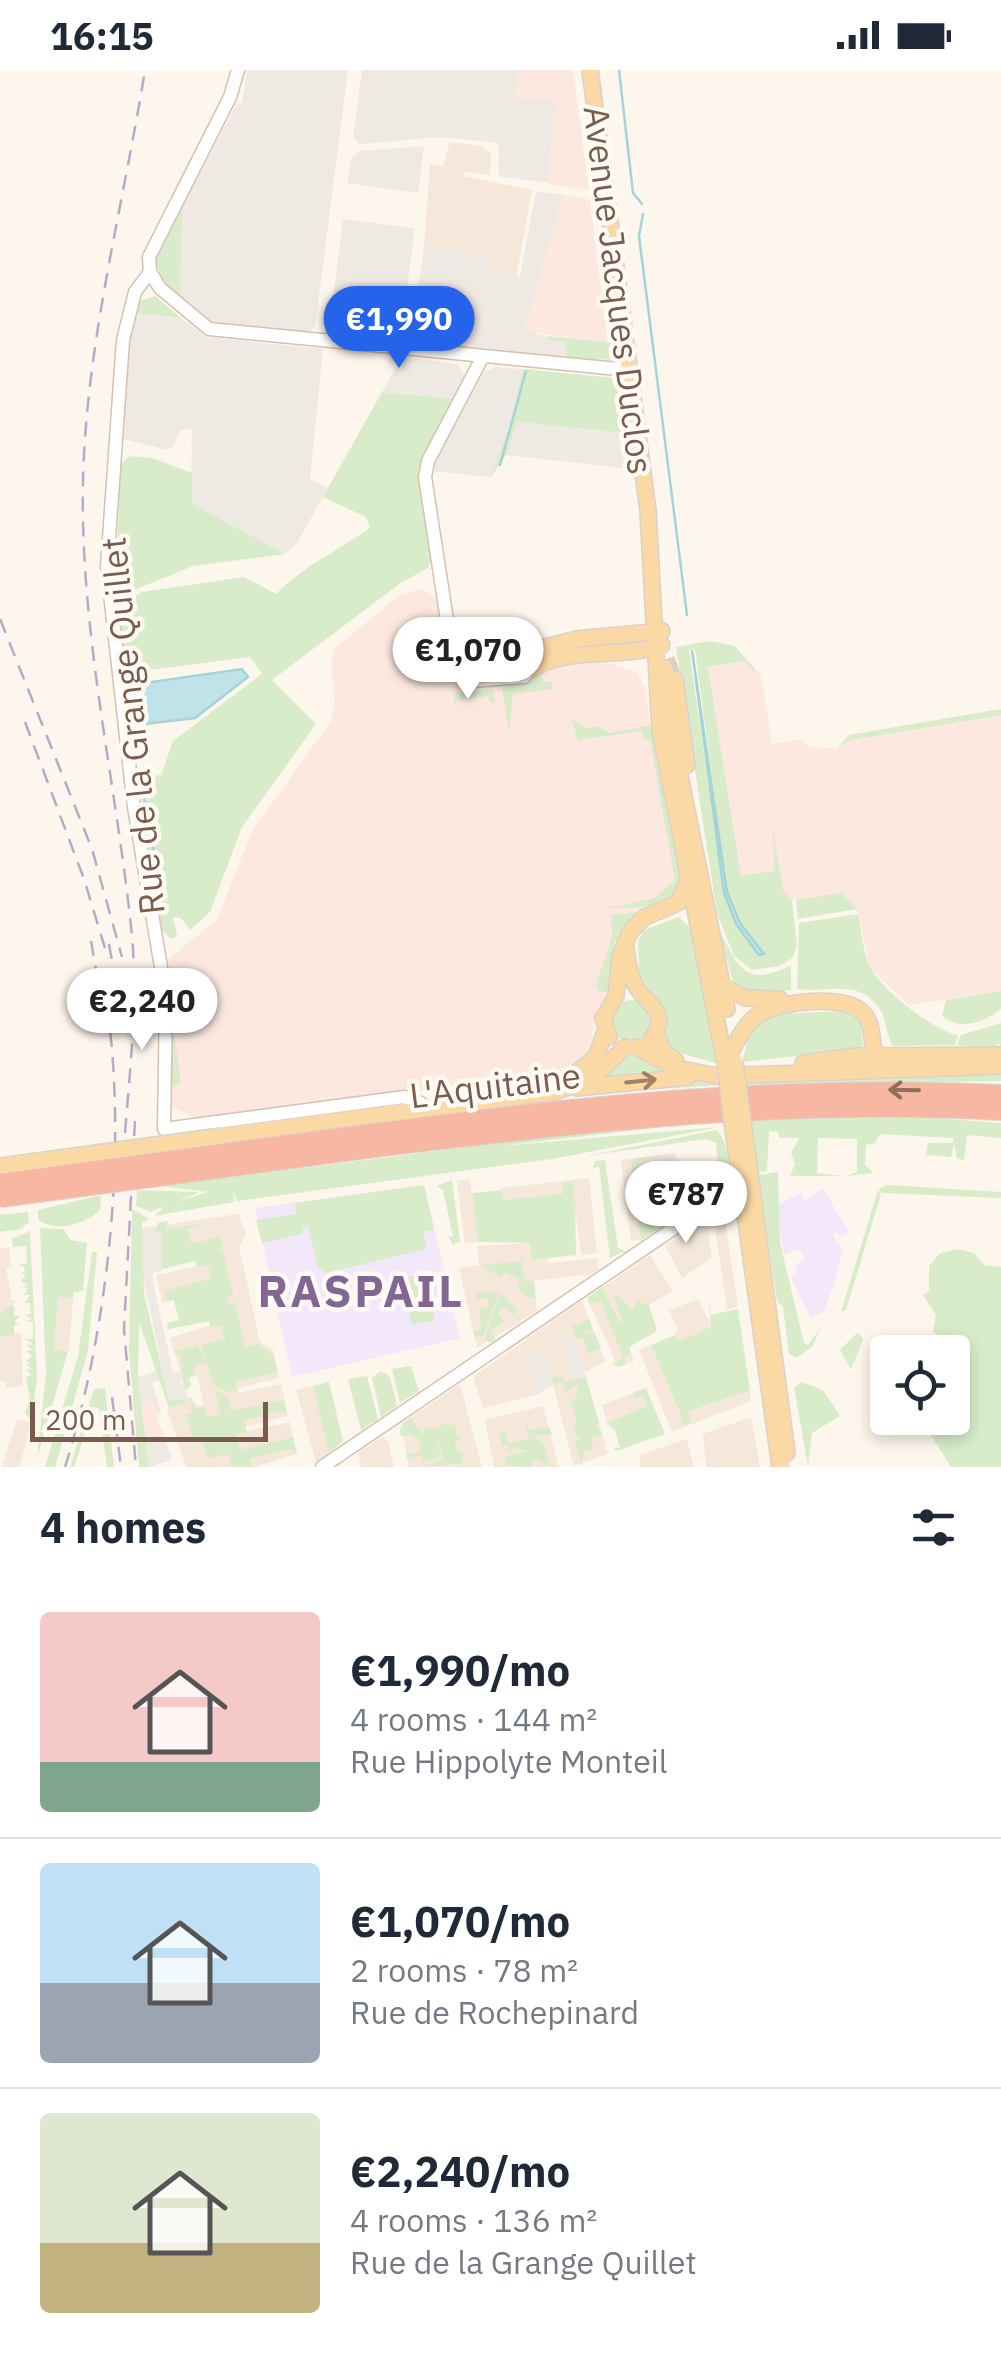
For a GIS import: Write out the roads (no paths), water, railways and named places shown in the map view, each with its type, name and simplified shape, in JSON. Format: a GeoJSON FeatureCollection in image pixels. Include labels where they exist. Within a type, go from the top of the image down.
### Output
{"type":"FeatureCollection","features":[{"type":"Feature","properties":{"kind":"highway","name":"L'Aquitaine"},"geometry":{"type":"LineString","coordinates":[[0,1198],[569,1108],[848,1090],[1001,1094]]}},
{"type":"Feature","properties":{"kind":"highway","name":"L'Aquitaine"},"geometry":{"type":"LineString","coordinates":[[0,1182],[381,1140],[725,1110],[881,1106],[1001,1110]]}},
{"type":"Feature","properties":{"kind":"main road","name":"Avenue Jacques Duclos"},"geometry":{"type":"LineString","coordinates":[[590,70],[648,511],[657,639],[656,688],[665,765],[688,877],[702,910],[724,987],[727,1063]]}},
{"type":"Feature","properties":{"kind":"main road","name":"Avenue Jacques Duclos"},"geometry":{"type":"LineString","coordinates":[[648,511],[657,639],[702,910],[700,930],[727,1063]]}},
{"type":"Feature","properties":{"kind":"main road"},"geometry":{"type":"LineString","coordinates":[[529,658],[625,630],[645,614],[650,551]]}},
{"type":"Feature","properties":{"kind":"main road"},"geometry":{"type":"LineString","coordinates":[[606,636],[657,639]]}},
{"type":"Feature","properties":{"kind":"main road"},"geometry":{"type":"LineString","coordinates":[[529,658],[616,655],[657,639]]}},
{"type":"Feature","properties":{"kind":"main road"},"geometry":{"type":"LineString","coordinates":[[529,658],[657,639]]}},
{"type":"Feature","properties":{"kind":"main road"},"geometry":{"type":"LineString","coordinates":[[616,655],[640,664],[656,688]]}},
{"type":"Feature","properties":{"kind":"main road"},"geometry":{"type":"LineString","coordinates":[[676,679],[689,780],[687,809]]}},
{"type":"Feature","properties":{"kind":"main road"},"geometry":{"type":"LineString","coordinates":[[674,906],[688,877]]}},
{"type":"Feature","properties":{"kind":"main road"},"geometry":{"type":"LineString","coordinates":[[674,906],[700,930]]}},
{"type":"Feature","properties":{"kind":"main road"},"geometry":{"type":"LineString","coordinates":[[0,1166],[533,1088],[564,1080],[594,1060],[605,1030],[605,1011],[616,996],[625,942],[645,917],[674,906],[702,910]]}},
{"type":"Feature","properties":{"kind":"main road"},"geometry":{"type":"LineString","coordinates":[[625,942],[630,970],[641,993],[658,1009],[656,1032],[670,1058],[707,1068],[1001,1056]]}},
{"type":"Feature","properties":{"kind":"main road"},"geometry":{"type":"LineString","coordinates":[[724,987],[755,999],[856,998],[877,1018],[882,1060]]}},
{"type":"Feature","properties":{"kind":"main road"},"geometry":{"type":"LineString","coordinates":[[616,996],[641,993]]}},
{"type":"Feature","properties":{"kind":"main road"},"geometry":{"type":"LineString","coordinates":[[780,1467],[727,1063],[745,1027],[765,1010],[841,1003],[855,1007],[868,1019],[882,1060]]}},
{"type":"Feature","properties":{"kind":"main road"},"geometry":{"type":"LineString","coordinates":[[605,1030],[630,1047],[676,1068],[727,1063],[882,1060],[1001,1066]]}},
{"type":"Feature","properties":{"kind":"main road"},"geometry":{"type":"LineString","coordinates":[[565,1089],[598,1072],[656,1032]]}},
{"type":"Feature","properties":{"kind":"main road"},"geometry":{"type":"LineString","coordinates":[[0,1156],[565,1089],[727,1063]]}},
{"type":"Feature","properties":{"kind":"main road"},"geometry":{"type":"LineString","coordinates":[[746,1191],[756,1214],[789,1467]]}},
{"type":"Feature","properties":{"kind":"street","name":"Rue de la Grange Quillet"},"geometry":{"type":"LineString","coordinates":[[238,70],[230,97],[152,246],[150,272],[135,292],[126,322],[107,566],[134,807],[166,996],[164,1129],[404,1097],[421,1103]]}},
{"type":"Feature","properties":{"kind":"street"},"geometry":{"type":"LineString","coordinates":[[150,272],[158,286],[201,325],[214,330],[628,370]]}},
{"type":"Feature","properties":{"kind":"street"},"geometry":{"type":"LineString","coordinates":[[126,322],[138,297],[158,286]]}},
{"type":"Feature","properties":{"kind":"street"},"geometry":{"type":"LineString","coordinates":[[472,660],[447,620],[425,469],[482,358]]}},
{"type":"Feature","properties":{"kind":"street"},"geometry":{"type":"LineString","coordinates":[[529,658],[524,677],[479,682],[468,677],[472,660],[529,658]]}},
{"type":"Feature","properties":{"kind":"street"},"geometry":{"type":"LineString","coordinates":[[322,1467],[694,1214],[746,1191]]}},
{"type":"Feature","properties":{"kind":"water"},"geometry":{"type":"Polygon","coordinates":[[[692,650],[727,892],[740,923],[764,954],[759,955],[736,924],[724,893],[692,650]]]}},
{"type":"Feature","properties":{"kind":"water"},"geometry":{"type":"Polygon","coordinates":[[[242,669],[248,677],[195,718],[145,724],[141,720],[144,683],[242,669]]]}},
{"type":"Feature","properties":{"kind":"waterway"},"geometry":{"type":"LineString","coordinates":[[619,70],[633,193],[642,204]]}},
{"type":"Feature","properties":{"kind":"waterway"},"geometry":{"type":"LineString","coordinates":[[643,214],[639,236],[687,615]]}},
{"type":"Feature","properties":{"kind":"waterway"},"geometry":{"type":"LineString","coordinates":[[500,465],[526,371]]}},
{"type":"Feature","properties":{"kind":"waterway"},"geometry":{"type":"LineString","coordinates":[[141,780],[164,912]]}},
{"type":"Feature","properties":{"kind":"tunnel"},"geometry":{"type":"LineString","coordinates":[[649,646],[666,656],[675,679]]}},
{"type":"Feature","properties":{"kind":"railway"},"geometry":{"type":"LineString","coordinates":[[125,1133],[134,961],[90,625],[83,521],[84,464],[95,351],[145,70]]}},
{"type":"Feature","properties":{"kind":"railway"},"geometry":{"type":"LineString","coordinates":[[0,619],[92,849],[122,957]]}},
{"type":"Feature","properties":{"kind":"railway"},"geometry":{"type":"LineString","coordinates":[[25,722],[84,879],[108,958]]}},
{"type":"Feature","properties":{"kind":"railway"},"geometry":{"type":"LineString","coordinates":[[91,941],[103,1010]]}},
{"type":"Feature","properties":{"kind":"railway"},"geometry":{"type":"LineString","coordinates":[[109,944],[122,1018]]}},
{"type":"Feature","properties":{"kind":"railway"},"geometry":{"type":"LineString","coordinates":[[65,1467],[93,1355],[110,1235],[115,1113],[106,998]]}},
{"type":"Feature","properties":{"kind":"railway"},"geometry":{"type":"LineString","coordinates":[[135,1121],[124,1329],[136,1467]]}},
{"type":"Feature","properties":{"kind":"railway"},"geometry":{"type":"LineString","coordinates":[[112,1397],[121,1467]]}},
{"type":"Feature","properties":{"kind":"district","name":"RASPAIL"},"geometry":{"type":"Point","coordinates":[361,1290]}}]}
